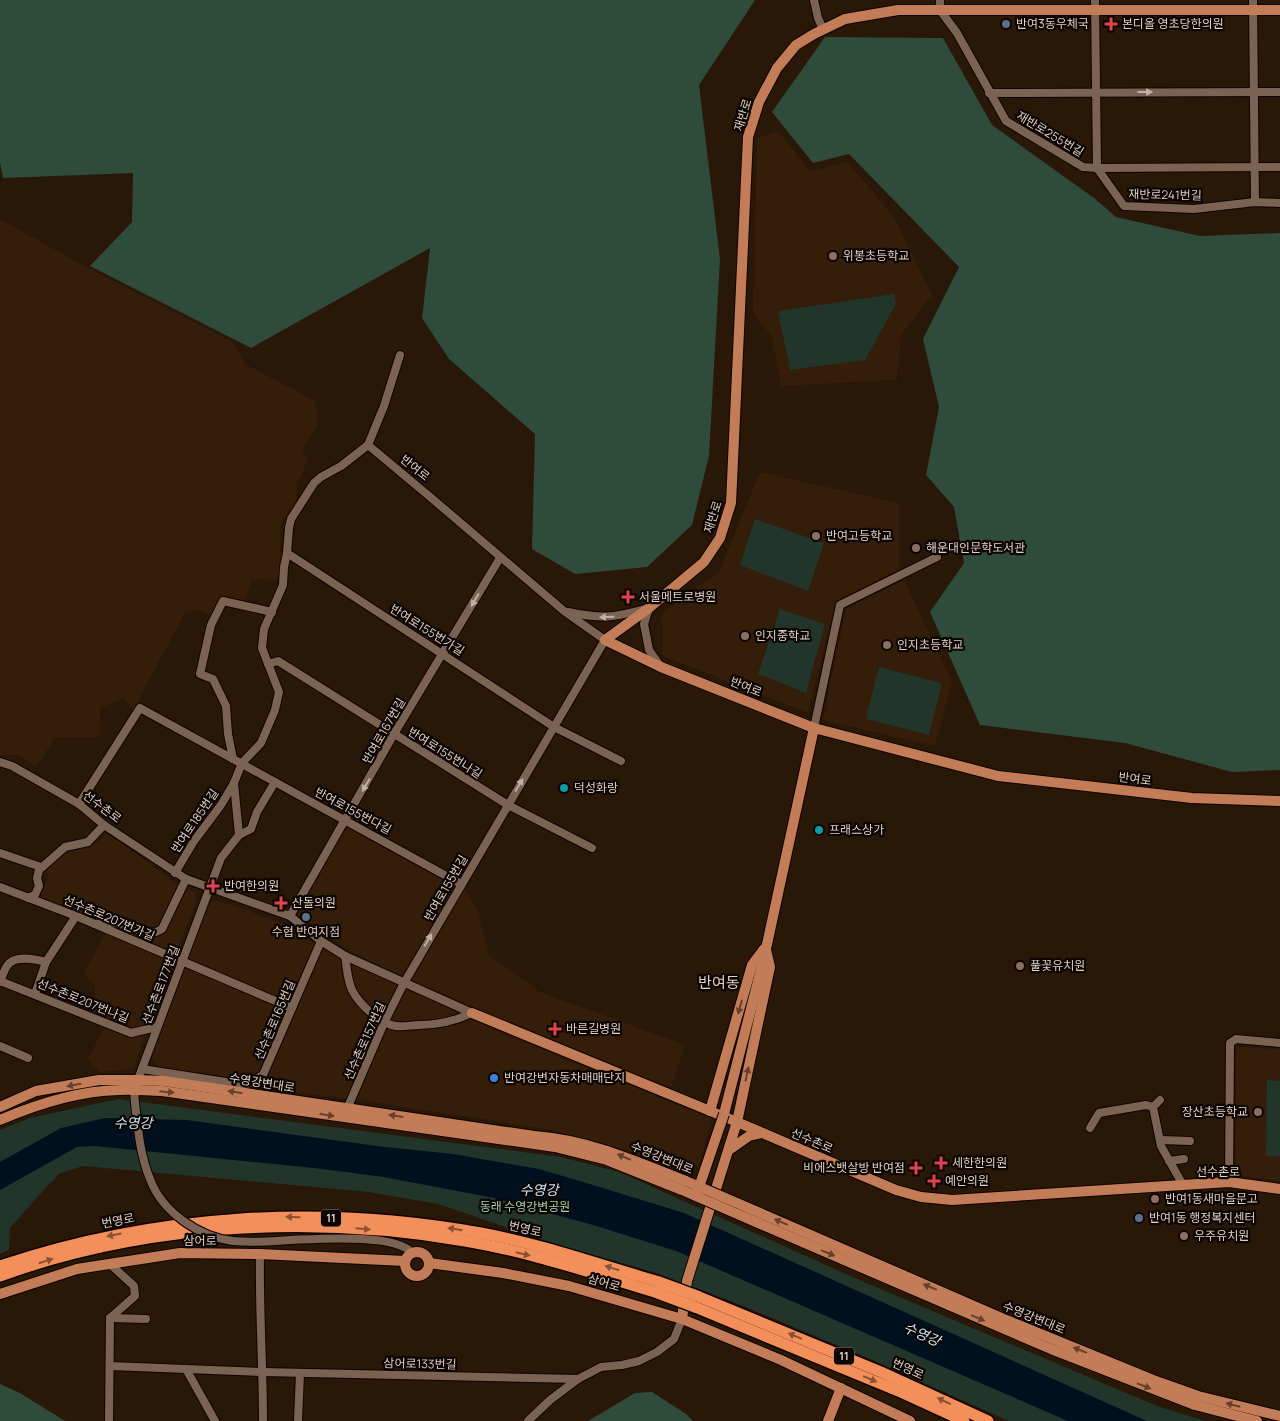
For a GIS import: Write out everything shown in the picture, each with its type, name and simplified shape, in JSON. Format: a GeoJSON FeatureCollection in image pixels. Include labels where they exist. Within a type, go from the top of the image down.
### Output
{"type":"FeatureCollection","features":[{"type":"Feature","properties":{"kind":"highway","name":"번영로"},"geometry":{"type":"LineString","coordinates":[[0,1266],[42,1252],[112,1235],[220,1220],[283,1217],[354,1218],[410,1222],[482,1233],[548,1249],[657,1287],[881,1372],[988,1421]]}},
{"type":"Feature","properties":{"kind":"highway","name":"번영로"},"geometry":{"type":"LineString","coordinates":[[0,1276],[72,1254],[136,1240],[199,1231],[274,1228],[351,1228],[410,1233],[467,1241],[657,1287]]}},
{"type":"Feature","properties":{"kind":"highway","name":"번영로"},"geometry":{"type":"LineString","coordinates":[[696,1302],[964,1421]]}},
{"type":"Feature","properties":{"kind":"main road","name":"재반로"},"geometry":{"type":"LineString","coordinates":[[605,640],[650,608],[704,562],[720,538],[731,503],[748,137],[759,102],[777,68],[796,45],[844,19],[940,5],[1253,5],[1280,10]]}},
{"type":"Feature","properties":{"kind":"main road","name":"반여로"},"geometry":{"type":"LineString","coordinates":[[605,640],[661,666],[814,728],[998,776],[1192,798],[1280,801]]}},
{"type":"Feature","properties":{"kind":"main road"},"geometry":{"type":"LineString","coordinates":[[698,1192],[724,1114],[764,958],[814,728]]}},
{"type":"Feature","properties":{"kind":"main road"},"geometry":{"type":"LineString","coordinates":[[710,1111],[752,965],[766,947]]}},
{"type":"Feature","properties":{"kind":"main road"},"geometry":{"type":"LineString","coordinates":[[682,1319],[687,1281],[738,1122],[770,967],[766,947]]}},
{"type":"Feature","properties":{"kind":"main road","name":"선수촌로"},"geometry":{"type":"LineString","coordinates":[[472,1013],[738,1122],[896,1190],[922,1197],[952,1200],[1230,1182],[1280,1189]]}},
{"type":"Feature","properties":{"kind":"main road","name":"수영강변대로"},"geometry":{"type":"LineString","coordinates":[[0,1107],[36,1092],[99,1080],[164,1081],[524,1135],[556,1138],[610,1151],[736,1208],[1154,1380],[1198,1396],[1280,1416]]}},
{"type":"Feature","properties":{"kind":"main road","name":"수영강변대로"},"geometry":{"type":"LineString","coordinates":[[0,1120],[59,1099],[118,1090],[162,1091],[555,1147],[607,1160],[684,1186]]}},
{"type":"Feature","properties":{"kind":"main road"},"geometry":{"type":"LineString","coordinates":[[729,1150],[749,1136],[762,1133]]}},
{"type":"Feature","properties":{"kind":"main road","name":"수영강변대로"},"geometry":{"type":"LineString","coordinates":[[736,1208],[1060,1353],[1195,1405],[1257,1421]]}},
{"type":"Feature","properties":{"kind":"main road","name":"삼어로"},"geometry":{"type":"LineString","coordinates":[[0,1294],[77,1269],[180,1253],[260,1254],[405,1261]]}},
{"type":"Feature","properties":{"kind":"main road"},"geometry":{"type":"LineString","coordinates":[[412,1253],[423,1253],[429,1263],[424,1274],[416,1276],[408,1272],[405,1261],[412,1253]]}},
{"type":"Feature","properties":{"kind":"main road","name":"삼어로"},"geometry":{"type":"LineString","coordinates":[[429,1263],[503,1273],[569,1286],[682,1319],[781,1360],[910,1421]]}},
{"type":"Feature","properties":{"kind":"main road"},"geometry":{"type":"LineString","coordinates":[[828,1421],[841,1388]]}},
{"type":"Feature","properties":{"kind":"street"},"geometry":{"type":"LineString","coordinates":[[814,0],[818,18],[823,29]]}},
{"type":"Feature","properties":{"kind":"street","name":"재반로255번길"},"geometry":{"type":"LineString","coordinates":[[940,5],[1006,121],[1083,167],[1097,168],[1095,5]]}},
{"type":"Feature","properties":{"kind":"street"},"geometry":{"type":"LineString","coordinates":[[1253,5],[1255,202],[1280,203]]}},
{"type":"Feature","properties":{"kind":"street"},"geometry":{"type":"LineString","coordinates":[[1096,92],[1280,92]]}},
{"type":"Feature","properties":{"kind":"street","name":"재반로255번길"},"geometry":{"type":"LineString","coordinates":[[990,93],[1096,92]]}},
{"type":"Feature","properties":{"kind":"street"},"geometry":{"type":"LineString","coordinates":[[1097,168],[1280,167]]}},
{"type":"Feature","properties":{"kind":"street","name":"재반로241번길"},"geometry":{"type":"LineString","coordinates":[[1097,168],[1124,206],[1194,209],[1255,202]]}},
{"type":"Feature","properties":{"kind":"street"},"geometry":{"type":"LineString","coordinates":[[368,445],[384,406],[400,355]]}},
{"type":"Feature","properties":{"kind":"street","name":"반여로185번길"},"geometry":{"type":"LineString","coordinates":[[174,873],[194,841],[221,806],[234,783],[242,763],[260,743],[275,710],[279,692],[262,648],[264,629],[283,585],[291,519],[314,484],[321,477],[341,466],[368,445]]}},
{"type":"Feature","properties":{"kind":"street","name":"반여로"},"geometry":{"type":"LineString","coordinates":[[368,445],[564,611],[605,640]]}},
{"type":"Feature","properties":{"kind":"street","name":"반여로155번가길"},"geometry":{"type":"LineString","coordinates":[[287,553],[554,727]]}},
{"type":"Feature","properties":{"kind":"street"},"geometry":{"type":"LineString","coordinates":[[814,728],[840,605],[937,557]]}},
{"type":"Feature","properties":{"kind":"street","name":"반여로167번길"},"geometry":{"type":"LineString","coordinates":[[290,916],[394,734],[444,654],[500,558]]}},
{"type":"Feature","properties":{"kind":"street"},"geometry":{"type":"LineString","coordinates":[[233,759],[228,734],[226,706],[213,679],[200,674],[211,625],[224,601],[272,612]]}},
{"type":"Feature","properties":{"kind":"street"},"geometry":{"type":"LineString","coordinates":[[564,611],[592,618],[616,617],[650,608]]}},
{"type":"Feature","properties":{"kind":"street"},"geometry":{"type":"LineString","coordinates":[[650,608],[644,624],[649,650],[661,666]]}},
{"type":"Feature","properties":{"kind":"street","name":"반여로155번길"},"geometry":{"type":"LineString","coordinates":[[404,983],[605,640]]}},
{"type":"Feature","properties":{"kind":"street","name":"반여로155번나길"},"geometry":{"type":"LineString","coordinates":[[268,664],[278,661],[508,805]]}},
{"type":"Feature","properties":{"kind":"street","name":"반여로155번다길"},"geometry":{"type":"LineString","coordinates":[[79,804],[140,708],[461,884]]}},
{"type":"Feature","properties":{"kind":"street"},"geometry":{"type":"LineString","coordinates":[[554,727],[621,760]]}},
{"type":"Feature","properties":{"kind":"street","name":"선수촌로"},"geometry":{"type":"LineString","coordinates":[[0,762],[12,766],[79,804],[104,825],[174,873],[209,888],[290,916],[321,941],[345,956],[472,1013]]}},
{"type":"Feature","properties":{"kind":"street"},"geometry":{"type":"LineString","coordinates":[[209,888],[221,858],[239,836],[251,829],[257,812],[275,782]]}},
{"type":"Feature","properties":{"kind":"street","name":"반여로185번길"},"geometry":{"type":"LineString","coordinates":[[234,783],[239,836]]}},
{"type":"Feature","properties":{"kind":"street"},"geometry":{"type":"LineString","coordinates":[[508,805],[592,848]]}},
{"type":"Feature","properties":{"kind":"street"},"geometry":{"type":"LineString","coordinates":[[28,898],[35,895],[39,886],[37,878],[41,868],[64,847],[88,842],[104,825]]}},
{"type":"Feature","properties":{"kind":"street"},"geometry":{"type":"LineString","coordinates":[[0,853],[41,868]]}},
{"type":"Feature","properties":{"kind":"street"},"geometry":{"type":"LineString","coordinates":[[95,924],[110,922],[155,934],[162,929],[186,879]]}},
{"type":"Feature","properties":{"kind":"street","name":"선수촌로207번가길"},"geometry":{"type":"LineString","coordinates":[[0,887],[76,916],[292,1008]]}},
{"type":"Feature","properties":{"kind":"street","name":"선수촌로177번길"},"geometry":{"type":"LineString","coordinates":[[134,1090],[209,888]]}},
{"type":"Feature","properties":{"kind":"street"},"geometry":{"type":"LineString","coordinates":[[35,994],[46,962],[76,916]]}},
{"type":"Feature","properties":{"kind":"street","name":"선수촌로165번길"},"geometry":{"type":"LineString","coordinates":[[142,1069],[246,1085],[263,1075],[321,941]]}},
{"type":"Feature","properties":{"kind":"street"},"geometry":{"type":"LineString","coordinates":[[345,956],[348,979],[353,992],[374,1016],[384,1023],[396,1026],[434,1025],[456,1020],[472,1013]]}},
{"type":"Feature","properties":{"kind":"street"},"geometry":{"type":"LineString","coordinates":[[0,981],[6,967],[17,959],[46,962]]}},
{"type":"Feature","properties":{"kind":"street","name":"선수촌로207번나길"},"geometry":{"type":"LineString","coordinates":[[0,981],[132,1033],[158,1027]]}},
{"type":"Feature","properties":{"kind":"street","name":"선수촌로157번길"},"geometry":{"type":"LineString","coordinates":[[346,1109],[404,983]]}},
{"type":"Feature","properties":{"kind":"street"},"geometry":{"type":"LineString","coordinates":[[1230,1182],[1230,1043],[1236,1040],[1280,1043]]}},
{"type":"Feature","properties":{"kind":"street"},"geometry":{"type":"LineString","coordinates":[[0,1046],[28,1058]]}},
{"type":"Feature","properties":{"kind":"street"},"geometry":{"type":"LineString","coordinates":[[134,1090],[143,1159],[150,1181],[173,1213],[192,1227],[232,1241],[350,1239],[397,1243],[408,1248],[412,1253]]}},
{"type":"Feature","properties":{"kind":"street"},"geometry":{"type":"LineString","coordinates":[[1153,1107],[1160,1100]]}},
{"type":"Feature","properties":{"kind":"street"},"geometry":{"type":"LineString","coordinates":[[1090,1128],[1099,1114],[1146,1105],[1153,1107]]}},
{"type":"Feature","properties":{"kind":"street"},"geometry":{"type":"LineString","coordinates":[[1153,1107],[1161,1146],[1183,1185]]}},
{"type":"Feature","properties":{"kind":"street"},"geometry":{"type":"LineString","coordinates":[[1160,1140],[1190,1141]]}},
{"type":"Feature","properties":{"kind":"street"},"geometry":{"type":"LineString","coordinates":[[1169,1161],[1184,1158]]}},
{"type":"Feature","properties":{"kind":"street"},"geometry":{"type":"LineString","coordinates":[[260,1254],[263,1421]]}},
{"type":"Feature","properties":{"kind":"street"},"geometry":{"type":"LineString","coordinates":[[109,1421],[110,1318],[135,1296],[134,1286],[110,1264]]}},
{"type":"Feature","properties":{"kind":"street"},"geometry":{"type":"LineString","coordinates":[[110,1318],[146,1319]]}},
{"type":"Feature","properties":{"kind":"street"},"geometry":{"type":"LineString","coordinates":[[528,1421],[550,1400],[578,1379],[601,1367],[622,1365],[647,1358],[674,1339],[682,1319]]}},
{"type":"Feature","properties":{"kind":"street","name":"삼어로133번길"},"geometry":{"type":"LineString","coordinates":[[110,1366],[263,1372],[578,1379]]}},
{"type":"Feature","properties":{"kind":"street"},"geometry":{"type":"LineString","coordinates":[[186,1369],[215,1421]]}},
{"type":"Feature","properties":{"kind":"street"},"geometry":{"type":"LineString","coordinates":[[298,1421],[300,1373]]}},
{"type":"Feature","properties":{"kind":"shaded area","name":"위봉초등학교"},"geometry":{"type":"Polygon","coordinates":[[[778,131],[810,171],[848,162],[894,217],[932,295],[901,335],[897,380],[781,386],[772,337],[753,313],[757,138],[778,131]]]}},
{"type":"Feature","properties":{"kind":"shaded area"},"geometry":{"type":"Polygon","coordinates":[[[0,219],[90,269],[232,341],[245,364],[315,401],[319,422],[302,451],[306,458],[306,464],[297,485],[296,503],[280,528],[281,565],[277,580],[252,579],[245,602],[220,597],[212,617],[199,610],[185,613],[133,710],[125,699],[100,708],[101,734],[96,737],[55,738],[36,767],[18,755],[0,755],[0,219]]]}},
{"type":"Feature","properties":{"kind":"shaded area"},"geometry":{"type":"Polygon","coordinates":[[[760,472],[899,503],[899,569],[836,601],[808,713],[663,656],[662,613],[719,572],[760,472]]]}},
{"type":"Feature","properties":{"kind":"shaded area","name":"인지초등학교"},"geometry":{"type":"Polygon","coordinates":[[[904,580],[952,681],[935,746],[823,720],[846,609],[904,580]]]}},
{"type":"Feature","properties":{"kind":"shaded area"},"geometry":{"type":"Polygon","coordinates":[[[350,826],[451,884],[465,889],[478,910],[489,955],[540,992],[685,1045],[671,1088],[485,1012],[355,954],[297,915],[344,830],[350,826]]]}},
{"type":"Feature","properties":{"kind":"shaded area"},"geometry":{"type":"Polygon","coordinates":[[[105,833],[176,883],[195,892],[196,902],[133,1069],[100,1072],[88,1059],[104,1028],[102,1017],[94,1012],[95,986],[84,974],[109,925],[41,898],[48,875],[44,871],[74,847],[94,843],[103,838],[105,833]]]}},
{"type":"Feature","properties":{"kind":"shaded area"},"geometry":{"type":"Polygon","coordinates":[[[218,900],[290,926],[335,956],[500,1032],[712,1119],[699,1165],[689,1170],[640,1154],[551,1130],[359,1100],[204,1081],[163,1074],[151,1057],[208,904],[218,900]]]}},
{"type":"Feature","properties":{"kind":"shaded area","name":"장산초등학교"},"geometry":{"type":"Polygon","coordinates":[[[1236,1047],[1280,1049],[1280,1181],[1236,1175],[1236,1047]]]}},
{"type":"Feature","properties":{"kind":"green space"},"geometry":{"type":"Polygon","coordinates":[[[0,0],[755,0],[699,85],[720,259],[709,456],[692,525],[647,567],[575,574],[532,549],[535,434],[449,359],[422,318],[430,248],[251,348],[90,266],[132,222],[133,173],[3,178],[0,163],[0,0]]]}},
{"type":"Feature","properties":{"kind":"green space"},"geometry":{"type":"Polygon","coordinates":[[[825,37],[943,38],[992,125],[1094,198],[1116,217],[1200,236],[1280,233],[1280,770],[1232,772],[1125,743],[980,725],[930,612],[964,563],[954,507],[926,475],[939,407],[923,339],[959,267],[849,154],[813,163],[772,112],[825,37]]]}},
{"type":"Feature","properties":{"kind":"green space"},"geometry":{"type":"Polygon","coordinates":[[[894,294],[896,304],[865,360],[790,370],[778,311],[894,294]]]}},
{"type":"Feature","properties":{"kind":"green space"},"geometry":{"type":"Polygon","coordinates":[[[755,519],[824,543],[808,591],[740,565],[755,519]]]}},
{"type":"Feature","properties":{"kind":"green space"},"geometry":{"type":"Polygon","coordinates":[[[780,609],[825,624],[806,693],[758,674],[780,609]]]}},
{"type":"Feature","properties":{"kind":"green space"},"geometry":{"type":"Polygon","coordinates":[[[879,667],[942,683],[929,735],[866,719],[879,667]]]}},
{"type":"Feature","properties":{"kind":"green space"},"geometry":{"type":"Polygon","coordinates":[[[1267,1080],[1280,1081],[1280,1156],[1266,1156],[1267,1080]]]}},
{"type":"Feature","properties":{"kind":"green space","name":"동래 수영강변공원"},"geometry":{"type":"Polygon","coordinates":[[[118,1099],[561,1157],[619,1172],[857,1279],[1157,1406],[1205,1421],[1009,1421],[870,1359],[741,1305],[656,1273],[559,1245],[438,1204],[369,1192],[83,1166],[58,1174],[10,1228],[9,1250],[0,1254],[0,1130],[30,1118],[118,1099]]]}},
{"type":"Feature","properties":{"kind":"green space"},"geometry":{"type":"Polygon","coordinates":[[[0,1384],[20,1393],[65,1421],[0,1421],[0,1384]]]}},
{"type":"Feature","properties":{"kind":"green space"},"geometry":{"type":"Polygon","coordinates":[[[652,1392],[686,1414],[693,1421],[588,1421],[635,1393],[652,1392]]]}},
{"type":"Feature","properties":{"kind":"water","name":"수영강"},"geometry":{"type":"Polygon","coordinates":[[[105,1118],[187,1120],[377,1146],[453,1154],[539,1169],[684,1213],[1147,1421],[1068,1421],[676,1251],[593,1225],[494,1198],[384,1177],[95,1146],[77,1147],[0,1190],[0,1162],[61,1128],[105,1118]]]}},
{"type":"Feature","properties":{"kind":"place","name":"반여3동우체국"},"geometry":{"type":"Point","coordinates":[1006,24]}},
{"type":"Feature","properties":{"kind":"place","name":"본디올 영초당한의원"},"geometry":{"type":"Point","coordinates":[1111,24]}},
{"type":"Feature","properties":{"kind":"place","name":"위봉초등학교"},"geometry":{"type":"Point","coordinates":[833,256]}},
{"type":"Feature","properties":{"kind":"place","name":"반여고등학교"},"geometry":{"type":"Point","coordinates":[816,536]}},
{"type":"Feature","properties":{"kind":"place","name":"해운대인문학도서관"},"geometry":{"type":"Point","coordinates":[916,548]}},
{"type":"Feature","properties":{"kind":"place","name":"서울메트로병원"},"geometry":{"type":"Point","coordinates":[628,597]}},
{"type":"Feature","properties":{"kind":"place","name":"인지중학교"},"geometry":{"type":"Point","coordinates":[745,636]}},
{"type":"Feature","properties":{"kind":"place","name":"인지초등학교"},"geometry":{"type":"Point","coordinates":[887,645]}},
{"type":"Feature","properties":{"kind":"place","name":"덕성화랑"},"geometry":{"type":"Point","coordinates":[564,788]}},
{"type":"Feature","properties":{"kind":"place","name":"프래스상가"},"geometry":{"type":"Point","coordinates":[819,830]}},
{"type":"Feature","properties":{"kind":"place","name":"반여한의원"},"geometry":{"type":"Point","coordinates":[213,886]}},
{"type":"Feature","properties":{"kind":"place","name":"산돌의원"},"geometry":{"type":"Point","coordinates":[281,903]}},
{"type":"Feature","properties":{"kind":"place","name":"수협 반여지점"},"geometry":{"type":"Point","coordinates":[306,917]}},
{"type":"Feature","properties":{"kind":"place","name":"풀꽃유치원"},"geometry":{"type":"Point","coordinates":[1020,966]}},
{"type":"Feature","properties":{"kind":"place","name":"바른길병원"},"geometry":{"type":"Point","coordinates":[555,1029]}},
{"type":"Feature","properties":{"kind":"place","name":"반여강변자동차매매단지"},"geometry":{"type":"Point","coordinates":[494,1078]}},
{"type":"Feature","properties":{"kind":"place","name":"장산초등학교"},"geometry":{"type":"Point","coordinates":[1258,1112]}},
{"type":"Feature","properties":{"kind":"place","name":"세한한의원"},"geometry":{"type":"Point","coordinates":[941,1163]}},
{"type":"Feature","properties":{"kind":"place","name":"비에스뱃살방 반여점"},"geometry":{"type":"Point","coordinates":[916,1168]}},
{"type":"Feature","properties":{"kind":"place","name":"예안의원"},"geometry":{"type":"Point","coordinates":[934,1181]}},
{"type":"Feature","properties":{"kind":"place","name":"반여1동새마을문고"},"geometry":{"type":"Point","coordinates":[1155,1199]}},
{"type":"Feature","properties":{"kind":"place","name":"반여1동 행정복지센터"},"geometry":{"type":"Point","coordinates":[1139,1218]}},
{"type":"Feature","properties":{"kind":"place","name":"우주유치원"},"geometry":{"type":"Point","coordinates":[1184,1236]}},
{"type":"Feature","properties":{"kind":"district","name":"반여동"},"geometry":{"type":"Point","coordinates":[719,983]}}]}
